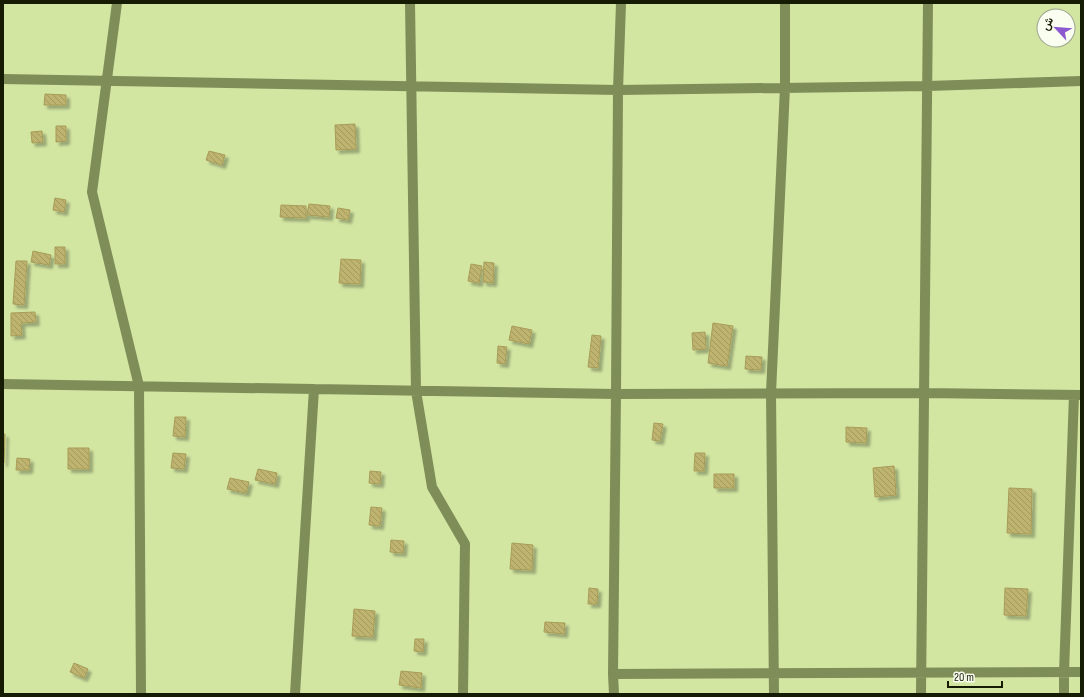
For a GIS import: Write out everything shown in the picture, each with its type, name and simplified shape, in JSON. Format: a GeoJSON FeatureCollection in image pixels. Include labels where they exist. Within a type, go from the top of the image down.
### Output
{"type":"FeatureCollection","features":[{"type":"Feature","properties":{"kind":"street"},"geometry":{"type":"LineString","coordinates":[[117,3],[92,192],[139,386],[141,694]]}},
{"type":"Feature","properties":{"kind":"street"},"geometry":{"type":"LineString","coordinates":[[410,3],[416,391],[432,487],[465,544],[463,694]]}},
{"type":"Feature","properties":{"kind":"street"},"geometry":{"type":"LineString","coordinates":[[614,694],[618,90],[621,3]]}},
{"type":"Feature","properties":{"kind":"street"},"geometry":{"type":"LineString","coordinates":[[774,694],[771,394],[785,87],[785,3]]}},
{"type":"Feature","properties":{"kind":"street"},"geometry":{"type":"LineString","coordinates":[[921,694],[928,3]]}},
{"type":"Feature","properties":{"kind":"street"},"geometry":{"type":"LineString","coordinates":[[3,79],[618,90],[928,86],[1081,81]]}},
{"type":"Feature","properties":{"kind":"street"},"geometry":{"type":"LineString","coordinates":[[3,384],[616,394],[924,393],[1077,395],[1064,694]]}},
{"type":"Feature","properties":{"kind":"street"},"geometry":{"type":"LineString","coordinates":[[295,694],[314,389]]}},
{"type":"Feature","properties":{"kind":"street"},"geometry":{"type":"LineString","coordinates":[[613,674],[1081,672]]}},
{"type":"Feature","properties":{"kind":"building"},"geometry":{"type":"Polygon","coordinates":[[[45,94],[66,95],[66,105],[44,105],[45,94]]]}},
{"type":"Feature","properties":{"kind":"building"},"geometry":{"type":"Polygon","coordinates":[[[355,124],[356,149],[336,150],[335,125],[355,124]]]}},
{"type":"Feature","properties":{"kind":"building"},"geometry":{"type":"Polygon","coordinates":[[[56,126],[66,126],[66,141],[56,142],[56,126]]]}},
{"type":"Feature","properties":{"kind":"building"},"geometry":{"type":"Polygon","coordinates":[[[42,131],[43,142],[32,143],[31,132],[42,131]]]}},
{"type":"Feature","properties":{"kind":"building"},"geometry":{"type":"Polygon","coordinates":[[[209,151],[225,155],[222,165],[206,160],[209,151]]]}},
{"type":"Feature","properties":{"kind":"building"},"geometry":{"type":"Polygon","coordinates":[[[55,198],[66,200],[64,212],[53,210],[55,198]]]}},
{"type":"Feature","properties":{"kind":"building"},"geometry":{"type":"Polygon","coordinates":[[[309,204],[330,206],[329,217],[307,215],[309,204]]]}},
{"type":"Feature","properties":{"kind":"building"},"geometry":{"type":"Polygon","coordinates":[[[281,205],[306,206],[306,218],[280,217],[281,205]]]}},
{"type":"Feature","properties":{"kind":"building"},"geometry":{"type":"Polygon","coordinates":[[[338,208],[350,210],[348,220],[336,218],[338,208]]]}},
{"type":"Feature","properties":{"kind":"building"},"geometry":{"type":"Polygon","coordinates":[[[55,247],[65,247],[65,264],[55,264],[55,247]]]}},
{"type":"Feature","properties":{"kind":"building"},"geometry":{"type":"Polygon","coordinates":[[[33,251],[51,255],[49,265],[31,262],[33,251]]]}},
{"type":"Feature","properties":{"kind":"building"},"geometry":{"type":"Polygon","coordinates":[[[341,259],[361,260],[360,284],[339,283],[341,259]]]}},
{"type":"Feature","properties":{"kind":"building"},"geometry":{"type":"Polygon","coordinates":[[[16,261],[27,261],[24,305],[13,304],[16,261]]]}},
{"type":"Feature","properties":{"kind":"building"},"geometry":{"type":"Polygon","coordinates":[[[484,262],[494,263],[493,283],[483,282],[484,262]]]}},
{"type":"Feature","properties":{"kind":"building"},"geometry":{"type":"Polygon","coordinates":[[[471,264],[482,266],[479,283],[468,281],[471,264]]]}},
{"type":"Feature","properties":{"kind":"building"},"geometry":{"type":"Polygon","coordinates":[[[35,312],[36,322],[21,323],[22,335],[11,336],[11,313],[35,312]]]}},
{"type":"Feature","properties":{"kind":"building"},"geometry":{"type":"Polygon","coordinates":[[[713,323],[733,326],[727,366],[708,363],[713,323]]]}},
{"type":"Feature","properties":{"kind":"building"},"geometry":{"type":"Polygon","coordinates":[[[512,326],[532,330],[529,344],[509,340],[512,326]]]}},
{"type":"Feature","properties":{"kind":"building"},"geometry":{"type":"Polygon","coordinates":[[[705,332],[706,349],[693,350],[692,333],[705,332]]]}},
{"type":"Feature","properties":{"kind":"building"},"geometry":{"type":"Polygon","coordinates":[[[592,335],[601,336],[598,368],[588,367],[592,335]]]}},
{"type":"Feature","properties":{"kind":"building"},"geometry":{"type":"Polygon","coordinates":[[[498,346],[507,347],[505,364],[497,363],[498,346]]]}},
{"type":"Feature","properties":{"kind":"building"},"geometry":{"type":"Polygon","coordinates":[[[746,356],[762,357],[761,370],[745,369],[746,356]]]}},
{"type":"Feature","properties":{"kind":"building"},"geometry":{"type":"Polygon","coordinates":[[[175,417],[186,417],[185,437],[173,436],[175,417]]]}},
{"type":"Feature","properties":{"kind":"building"},"geometry":{"type":"Polygon","coordinates":[[[654,423],[663,424],[660,441],[652,440],[654,423]]]}},
{"type":"Feature","properties":{"kind":"building"},"geometry":{"type":"Polygon","coordinates":[[[846,427],[867,428],[866,443],[846,442],[846,427]]]}},
{"type":"Feature","properties":{"kind":"building"},"geometry":{"type":"Polygon","coordinates":[[[3,434],[5,434],[4,463],[3,463],[3,434]]]}},
{"type":"Feature","properties":{"kind":"building"},"geometry":{"type":"Polygon","coordinates":[[[68,448],[89,448],[89,469],[68,469],[68,448]]]}},
{"type":"Feature","properties":{"kind":"building"},"geometry":{"type":"Polygon","coordinates":[[[173,453],[186,454],[184,469],[171,468],[173,453]]]}},
{"type":"Feature","properties":{"kind":"building"},"geometry":{"type":"Polygon","coordinates":[[[695,453],[705,453],[704,471],[694,471],[695,453]]]}},
{"type":"Feature","properties":{"kind":"building"},"geometry":{"type":"Polygon","coordinates":[[[17,458],[30,459],[29,470],[16,470],[17,458]]]}},
{"type":"Feature","properties":{"kind":"building"},"geometry":{"type":"Polygon","coordinates":[[[894,466],[896,495],[875,497],[873,468],[894,466]]]}},
{"type":"Feature","properties":{"kind":"building"},"geometry":{"type":"Polygon","coordinates":[[[258,469],[277,473],[275,484],[255,480],[258,469]]]}},
{"type":"Feature","properties":{"kind":"building"},"geometry":{"type":"Polygon","coordinates":[[[370,471],[381,472],[380,484],[369,483],[370,471]]]}},
{"type":"Feature","properties":{"kind":"building"},"geometry":{"type":"Polygon","coordinates":[[[714,474],[734,474],[734,488],[714,488],[714,474]]]}},
{"type":"Feature","properties":{"kind":"building"},"geometry":{"type":"Polygon","coordinates":[[[230,478],[249,482],[246,493],[227,489],[230,478]]]}},
{"type":"Feature","properties":{"kind":"building"},"geometry":{"type":"Polygon","coordinates":[[[1009,488],[1032,489],[1031,534],[1007,533],[1009,488]]]}},
{"type":"Feature","properties":{"kind":"building"},"geometry":{"type":"Polygon","coordinates":[[[371,507],[382,508],[380,526],[369,525],[371,507]]]}},
{"type":"Feature","properties":{"kind":"building"},"geometry":{"type":"Polygon","coordinates":[[[391,540],[404,541],[403,553],[390,552],[391,540]]]}},
{"type":"Feature","properties":{"kind":"building"},"geometry":{"type":"Polygon","coordinates":[[[512,543],[533,545],[532,570],[510,569],[512,543]]]}},
{"type":"Feature","properties":{"kind":"building"},"geometry":{"type":"Polygon","coordinates":[[[589,588],[598,589],[597,604],[588,604],[589,588]]]}},
{"type":"Feature","properties":{"kind":"building"},"geometry":{"type":"Polygon","coordinates":[[[1005,588],[1028,589],[1026,616],[1004,615],[1005,588]]]}},
{"type":"Feature","properties":{"kind":"building"},"geometry":{"type":"Polygon","coordinates":[[[354,609],[375,611],[373,637],[352,636],[354,609]]]}},
{"type":"Feature","properties":{"kind":"building"},"geometry":{"type":"Polygon","coordinates":[[[545,622],[565,623],[564,634],[544,632],[545,622]]]}},
{"type":"Feature","properties":{"kind":"building"},"geometry":{"type":"Polygon","coordinates":[[[415,639],[424,639],[423,652],[414,651],[415,639]]]}},
{"type":"Feature","properties":{"kind":"building"},"geometry":{"type":"Polygon","coordinates":[[[74,663],[88,669],[84,678],[70,672],[74,663]]]}},
{"type":"Feature","properties":{"kind":"building"},"geometry":{"type":"Polygon","coordinates":[[[401,671],[422,673],[421,688],[399,685],[401,671]]]}}]}
